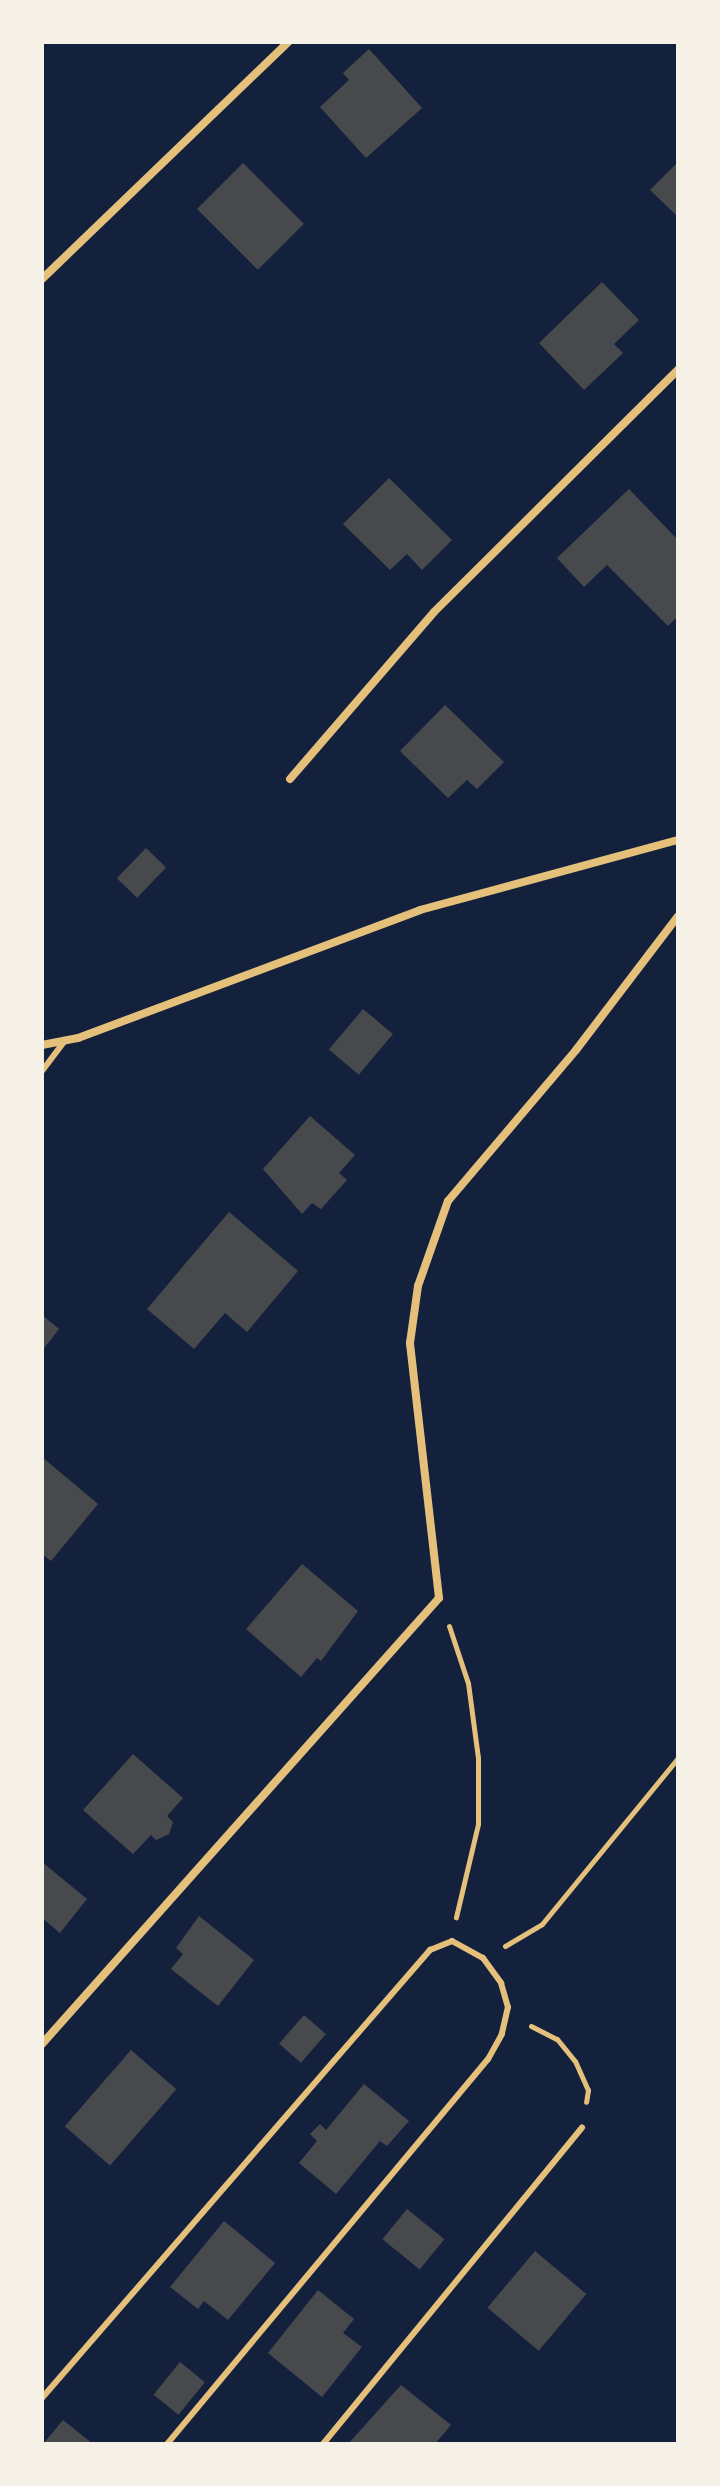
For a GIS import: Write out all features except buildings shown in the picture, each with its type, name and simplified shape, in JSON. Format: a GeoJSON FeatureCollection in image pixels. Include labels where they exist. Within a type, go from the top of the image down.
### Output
{"type":"FeatureCollection","features":[{"type":"Feature","properties":{"kind":"street"},"geometry":{"type":"LineString","coordinates":[[42,279],[288,42]]}},
{"type":"Feature","properties":{"kind":"street"},"geometry":{"type":"LineString","coordinates":[[290,779],[434,612],[678,370]]}},
{"type":"Feature","properties":{"kind":"street"},"geometry":{"type":"LineString","coordinates":[[42,1045],[65,1041],[420,910],[678,840]]}},
{"type":"Feature","properties":{"kind":"street"},"geometry":{"type":"LineString","coordinates":[[42,2044],[439,1598],[410,1343],[418,1286],[448,1201],[576,1050],[678,916]]}},
{"type":"Feature","properties":{"kind":"lane"},"geometry":{"type":"LineString","coordinates":[[42,1071],[65,1041]]}},
{"type":"Feature","properties":{"kind":"lane"},"geometry":{"type":"LineString","coordinates":[[42,2398],[430,1950],[452,1941],[483,1958],[501,1983],[508,2007],[502,2034],[488,2059],[167,2444]]}},
{"type":"Feature","properties":{"kind":"lane"},"geometry":{"type":"LineString","coordinates":[[323,2444],[582,2127]]}},
{"type":"Feature","properties":{"kind":"path"},"geometry":{"type":"LineString","coordinates":[[439,1598],[468,1683],[478,1758],[478,1824],[452,1941]]}},
{"type":"Feature","properties":{"kind":"path"},"geometry":{"type":"LineString","coordinates":[[483,1958],[542,1924],[678,1758]]}},
{"type":"Feature","properties":{"kind":"path"},"geometry":{"type":"LineString","coordinates":[[508,2007],[557,2039],[575,2061],[588,2090],[582,2127]]}}]}
